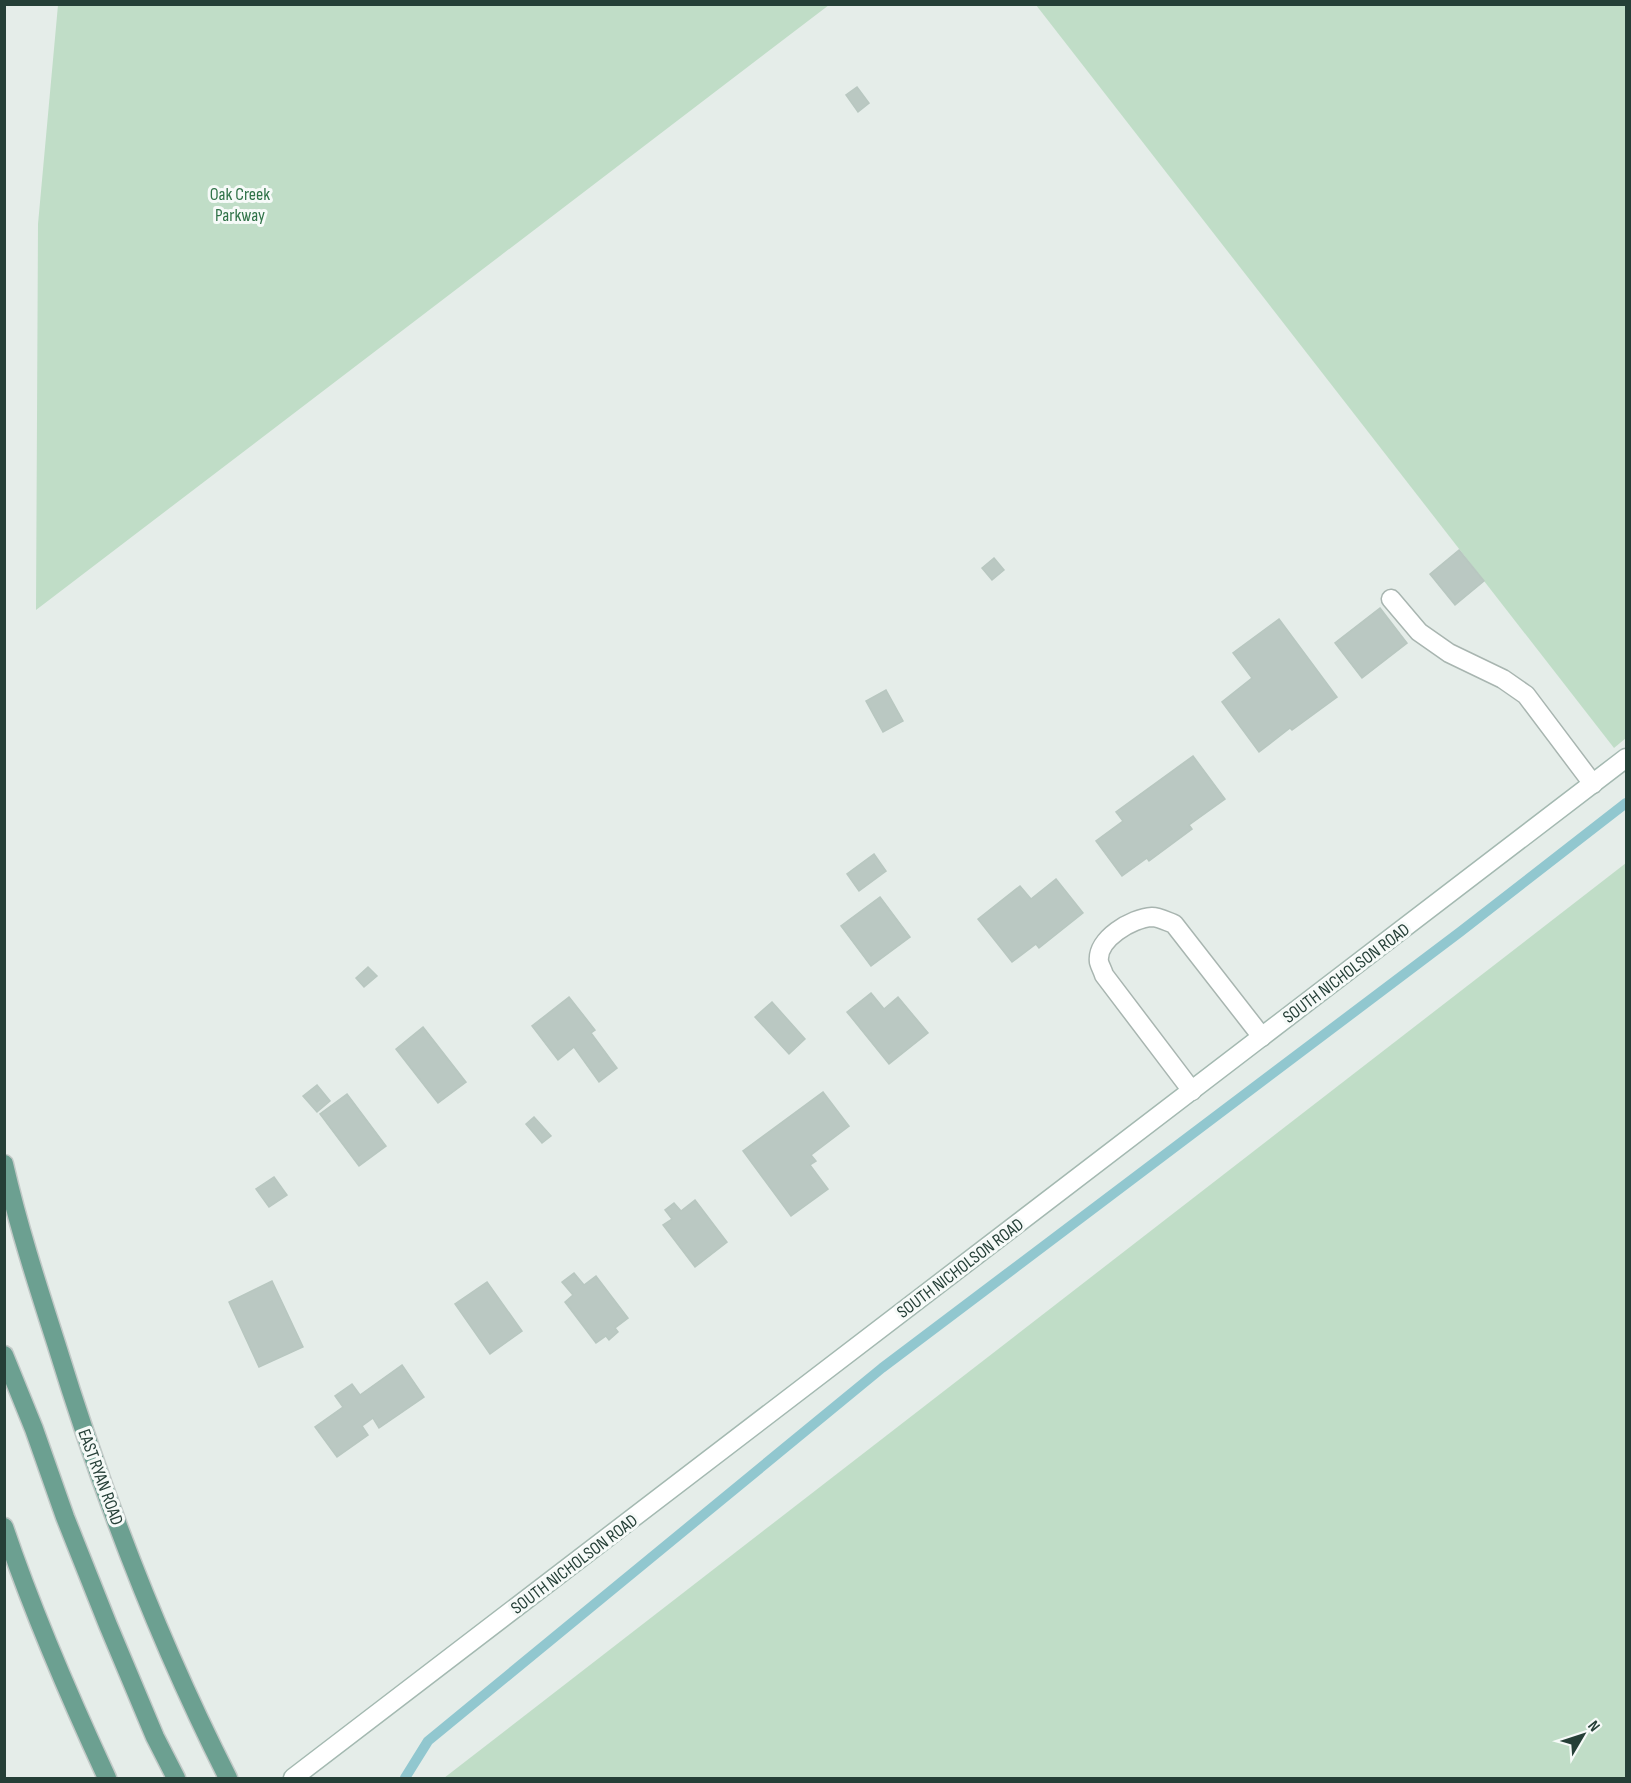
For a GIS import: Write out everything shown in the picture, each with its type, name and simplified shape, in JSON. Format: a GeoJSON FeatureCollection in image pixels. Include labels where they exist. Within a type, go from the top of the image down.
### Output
{"type":"FeatureCollection","features":[{"type":"Feature","properties":{"kind":"main road","name":"EAST RYAN ROAD"},"geometry":{"type":"LineString","coordinates":[[4,1164],[16,1216],[76,1410],[143,1593],[196,1714],[228,1779]]}},
{"type":"Feature","properties":{"kind":"main road"},"geometry":{"type":"LineString","coordinates":[[4,1355],[108,1625],[155,1737],[176,1779]]}},
{"type":"Feature","properties":{"kind":"main road"},"geometry":{"type":"LineString","coordinates":[[4,1527],[21,1578],[52,1655],[107,1779]]}},
{"type":"Feature","properties":{"kind":"street"},"geometry":{"type":"LineString","coordinates":[[1391,599],[1419,632],[1449,653],[1503,679],[1526,695],[1593,783]]}},
{"type":"Feature","properties":{"kind":"street","name":"SOUTH NICHOLSON ROAD"},"geometry":{"type":"LineString","coordinates":[[293,1779],[1626,758]]}},
{"type":"Feature","properties":{"kind":"street"},"geometry":{"type":"LineString","coordinates":[[1192,1091],[1104,975],[1099,960],[1102,945],[1117,931],[1135,921],[1154,916],[1174,924],[1262,1037]]}},
{"type":"Feature","properties":{"kind":"green space","name":"Oak Creek Parkway"},"geometry":{"type":"Polygon","coordinates":[[[58,4],[829,5],[36,610],[38,224],[58,4]]]}},
{"type":"Feature","properties":{"kind":"green space"},"geometry":{"type":"Polygon","coordinates":[[[1036,5],[1626,5],[1626,738],[1614,748],[1036,5]]]}},
{"type":"Feature","properties":{"kind":"green space"},"geometry":{"type":"Polygon","coordinates":[[[1626,863],[1626,1778],[444,1778],[1626,863]]]}},
{"type":"Feature","properties":{"kind":"building"},"geometry":{"type":"Polygon","coordinates":[[[857,87],[869,103],[858,112],[846,95],[857,87]]]}},
{"type":"Feature","properties":{"kind":"building"},"geometry":{"type":"Polygon","coordinates":[[[1459,550],[1484,581],[1455,605],[1430,574],[1459,550]]]}},
{"type":"Feature","properties":{"kind":"building"},"geometry":{"type":"Polygon","coordinates":[[[994,558],[1004,570],[992,580],[982,568],[994,558]]]}},
{"type":"Feature","properties":{"kind":"building"},"geometry":{"type":"Polygon","coordinates":[[[1380,608],[1407,643],[1362,678],[1335,643],[1380,608]]]}},
{"type":"Feature","properties":{"kind":"building"},"geometry":{"type":"Polygon","coordinates":[[[1279,619],[1337,697],[1259,752],[1222,702],[1252,678],[1233,653],[1279,619]]]}},
{"type":"Feature","properties":{"kind":"building"},"geometry":{"type":"Polygon","coordinates":[[[886,690],[903,721],[883,732],[866,701],[886,690]]]}},
{"type":"Feature","properties":{"kind":"building"},"geometry":{"type":"Polygon","coordinates":[[[1193,756],[1225,799],[1189,825],[1192,829],[1149,861],[1147,858],[1122,876],[1096,841],[1123,821],[1116,812],[1193,756]]]}},
{"type":"Feature","properties":{"kind":"building"},"geometry":{"type":"Polygon","coordinates":[[[874,854],[886,871],[859,891],[847,874],[874,854]]]}},
{"type":"Feature","properties":{"kind":"building"},"geometry":{"type":"Polygon","coordinates":[[[1056,879],[1083,913],[1039,948],[1036,944],[1012,962],[978,919],[1020,886],[1031,899],[1056,879]]]}},
{"type":"Feature","properties":{"kind":"building"},"geometry":{"type":"Polygon","coordinates":[[[880,897],[910,937],[871,966],[841,926],[880,897]]]}},
{"type":"Feature","properties":{"kind":"building"},"geometry":{"type":"Polygon","coordinates":[[[368,967],[377,976],[364,987],[356,978],[368,967]]]}},
{"type":"Feature","properties":{"kind":"building"},"geometry":{"type":"Polygon","coordinates":[[[871,993],[884,1009],[898,997],[928,1033],[889,1064],[847,1012],[871,993]]]}},
{"type":"Feature","properties":{"kind":"building"},"geometry":{"type":"Polygon","coordinates":[[[569,997],[595,1030],[591,1033],[617,1068],[599,1082],[574,1047],[558,1060],[532,1026],[569,997]]]}},
{"type":"Feature","properties":{"kind":"building"},"geometry":{"type":"Polygon","coordinates":[[[772,1002],[805,1039],[789,1054],[755,1017],[772,1002]]]}},
{"type":"Feature","properties":{"kind":"building"},"geometry":{"type":"Polygon","coordinates":[[[423,1027],[466,1082],[438,1103],[396,1049],[423,1027]]]}},
{"type":"Feature","properties":{"kind":"building"},"geometry":{"type":"Polygon","coordinates":[[[317,1085],[330,1101],[317,1112],[303,1096],[317,1085]]]}},
{"type":"Feature","properties":{"kind":"building"},"geometry":{"type":"Polygon","coordinates":[[[823,1092],[849,1126],[811,1155],[816,1161],[810,1165],[828,1189],[791,1216],[743,1151],[823,1092]]]}},
{"type":"Feature","properties":{"kind":"building"},"geometry":{"type":"Polygon","coordinates":[[[347,1094],[386,1146],[359,1166],[320,1114],[347,1094]]]}},
{"type":"Feature","properties":{"kind":"building"},"geometry":{"type":"Polygon","coordinates":[[[534,1117],[551,1136],[542,1143],[526,1124],[534,1117]]]}},
{"type":"Feature","properties":{"kind":"building"},"geometry":{"type":"Polygon","coordinates":[[[274,1177],[287,1195],[269,1207],[256,1189],[274,1177]]]}},
{"type":"Feature","properties":{"kind":"building"},"geometry":{"type":"Polygon","coordinates":[[[695,1200],[727,1242],[695,1267],[663,1225],[672,1219],[665,1210],[674,1203],[681,1211],[695,1200]]]}},
{"type":"Feature","properties":{"kind":"building"},"geometry":{"type":"Polygon","coordinates":[[[574,1273],[584,1285],[596,1276],[628,1318],[615,1328],[618,1332],[609,1340],[606,1336],[596,1343],[565,1302],[573,1295],[562,1282],[574,1273]]]}},
{"type":"Feature","properties":{"kind":"building"},"geometry":{"type":"Polygon","coordinates":[[[272,1281],[303,1347],[259,1367],[229,1302],[272,1281]]]}},
{"type":"Feature","properties":{"kind":"building"},"geometry":{"type":"Polygon","coordinates":[[[487,1282],[522,1331],[490,1354],[455,1304],[487,1282]]]}},
{"type":"Feature","properties":{"kind":"building"},"geometry":{"type":"Polygon","coordinates":[[[402,1365],[424,1397],[379,1428],[373,1418],[362,1426],[368,1435],[337,1457],[315,1427],[343,1407],[335,1396],[352,1384],[360,1395],[402,1365]]]}},
{"type":"Feature","properties":{"kind":"waterway"},"geometry":{"type":"LineString","coordinates":[[405,1778],[428,1741],[882,1368],[1460,932],[1626,803]]}}]}
